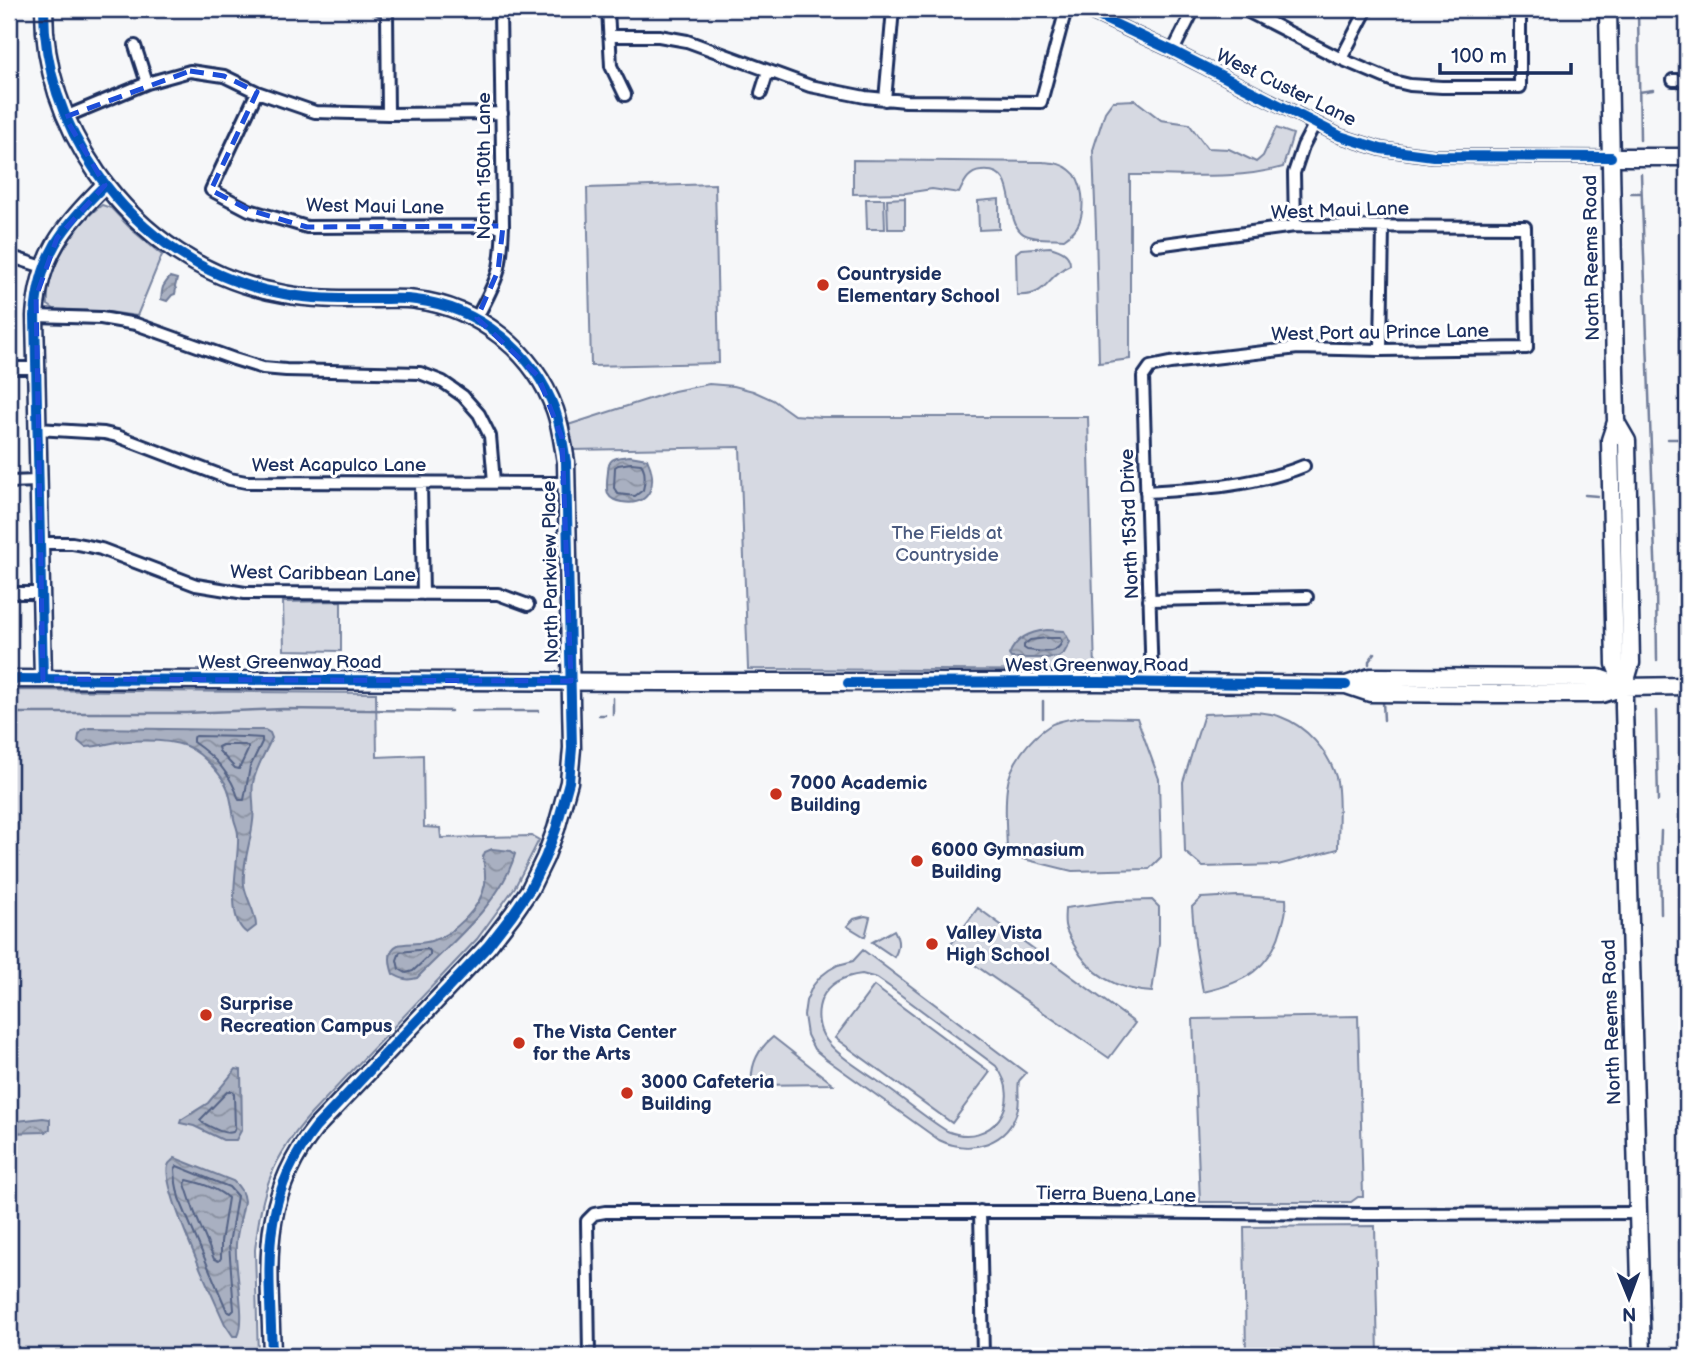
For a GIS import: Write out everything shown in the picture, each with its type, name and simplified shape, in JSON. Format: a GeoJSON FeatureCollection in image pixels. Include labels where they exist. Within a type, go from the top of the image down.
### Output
{"type":"FeatureCollection","features":[{"type":"Feature","properties":{"kind":"main road","name":"North Parkview Place"},"geometry":{"type":"LineString","coordinates":[[44,9],[49,65],[65,117],[105,185],[141,224],[170,248],[202,267],[244,284],[299,296],[416,300],[441,305],[476,319],[498,333],[530,365],[546,389],[562,438],[566,483],[572,748],[569,782],[556,830],[531,887],[488,946],[316,1127],[281,1184],[270,1236],[272,1356]]}},
{"type":"Feature","properties":{"kind":"main road","name":"North Reems Road"},"geometry":{"type":"LineString","coordinates":[[1608,9],[1616,422],[1610,440],[1615,664],[1624,687],[1642,1356]]}},
{"type":"Feature","properties":{"kind":"main road","name":"West Custer Lane"},"geometry":{"type":"LineString","coordinates":[[1611,157],[1687,157]]}},
{"type":"Feature","properties":{"kind":"main road"},"geometry":{"type":"LineString","coordinates":[[43,679],[35,316],[38,288],[43,267],[57,239],[105,185]]}},
{"type":"Feature","properties":{"kind":"main road","name":"West Greenway Road"},"geometry":{"type":"LineString","coordinates":[[9,679],[1346,685],[1370,677],[1599,678],[1624,687],[1687,686]]}},
{"type":"Feature","properties":{"kind":"street","name":"North 150th Lane"},"geometry":{"type":"LineString","coordinates":[[476,319],[498,271],[501,255],[503,226],[500,9]]}},
{"type":"Feature","properties":{"kind":"street"},"geometry":{"type":"LineString","coordinates":[[608,9],[611,66],[625,95]]}},
{"type":"Feature","properties":{"kind":"street"},"geometry":{"type":"LineString","coordinates":[[885,100],[893,9]]}},
{"type":"Feature","properties":{"kind":"street"},"geometry":{"type":"LineString","coordinates":[[609,36],[659,36],[687,41],[810,86],[885,100],[1041,102],[1066,9]]}},
{"type":"Feature","properties":{"kind":"street","name":"West Custer Lane"},"geometry":{"type":"LineString","coordinates":[[1083,9],[1173,51],[1340,136],[1381,149],[1475,157],[1611,157]]}},
{"type":"Feature","properties":{"kind":"street"},"geometry":{"type":"LineString","coordinates":[[1173,51],[1194,9]]}},
{"type":"Feature","properties":{"kind":"street"},"geometry":{"type":"LineString","coordinates":[[1243,9],[1341,59],[1384,77],[1410,85],[1461,88],[1520,87],[1520,9]]}},
{"type":"Feature","properties":{"kind":"street"},"geometry":{"type":"LineString","coordinates":[[1341,59],[1367,9]]}},
{"type":"Feature","properties":{"kind":"street"},"geometry":{"type":"LineString","coordinates":[[384,10],[388,114]]}},
{"type":"Feature","properties":{"kind":"street"},"geometry":{"type":"LineString","coordinates":[[135,46],[147,83]]}},
{"type":"Feature","properties":{"kind":"street"},"geometry":{"type":"LineString","coordinates":[[65,117],[147,83],[190,71],[224,76],[257,92],[315,112],[502,113]]}},
{"type":"Feature","properties":{"kind":"street"},"geometry":{"type":"LineString","coordinates":[[761,93],[768,71]]}},
{"type":"Feature","properties":{"kind":"street"},"geometry":{"type":"LineString","coordinates":[[1673,80],[1687,80]]}},
{"type":"Feature","properties":{"kind":"street","name":"West Maui Lane"},"geometry":{"type":"LineString","coordinates":[[257,92],[211,190],[249,210],[307,227],[503,226]]}},
{"type":"Feature","properties":{"kind":"street"},"geometry":{"type":"LineString","coordinates":[[1296,226],[1294,173],[1303,146],[1315,123]]}},
{"type":"Feature","properties":{"kind":"street","name":"West Maui Lane"},"geometry":{"type":"LineString","coordinates":[[1157,244],[1296,226],[1525,227],[1527,348]]}},
{"type":"Feature","properties":{"kind":"street"},"geometry":{"type":"LineString","coordinates":[[1381,350],[1383,226]]}},
{"type":"Feature","properties":{"kind":"street"},"geometry":{"type":"LineString","coordinates":[[9,256],[43,267]]}},
{"type":"Feature","properties":{"kind":"street"},"geometry":{"type":"LineString","coordinates":[[35,316],[101,318],[136,324],[263,368],[420,373],[443,382],[463,396],[479,414],[490,436],[494,482]]}},
{"type":"Feature","properties":{"kind":"street"},"geometry":{"type":"LineString","coordinates":[[1686,340],[1687,413]]}},
{"type":"Feature","properties":{"kind":"street","name":"West Port au Prince Lane"},"geometry":{"type":"LineString","coordinates":[[1150,367],[1298,348],[1527,348]]}},
{"type":"Feature","properties":{"kind":"street","name":"North 153rd Drive"},"geometry":{"type":"LineString","coordinates":[[1150,367],[1143,377],[1152,683]]}},
{"type":"Feature","properties":{"kind":"street"},"geometry":{"type":"LineString","coordinates":[[9,368],[36,368]]}},
{"type":"Feature","properties":{"kind":"street","name":"West Acapulco Lane"},"geometry":{"type":"LineString","coordinates":[[37,429],[117,436],[229,479],[246,482],[566,483]]}},
{"type":"Feature","properties":{"kind":"street"},"geometry":{"type":"LineString","coordinates":[[1146,492],[1210,489],[1304,466]]}},
{"type":"Feature","properties":{"kind":"street"},"geometry":{"type":"LineString","coordinates":[[9,482],[38,481]]}},
{"type":"Feature","properties":{"kind":"street"},"geometry":{"type":"LineString","coordinates":[[421,483],[422,594]]}},
{"type":"Feature","properties":{"kind":"street","name":"West Caribbean Lane"},"geometry":{"type":"LineString","coordinates":[[40,543],[72,542],[101,549],[195,585],[245,593],[498,594],[528,605]]}},
{"type":"Feature","properties":{"kind":"street"},"geometry":{"type":"LineString","coordinates":[[9,593],[41,593]]}},
{"type":"Feature","properties":{"kind":"street"},"geometry":{"type":"LineString","coordinates":[[1149,600],[1307,597]]}},
{"type":"Feature","properties":{"kind":"street"},"geometry":{"type":"LineString","coordinates":[[980,1212],[983,1356]]}},
{"type":"Feature","properties":{"kind":"street","name":"Tierra Buena Lane"},"geometry":{"type":"LineString","coordinates":[[589,1356],[586,1236],[587,1221],[594,1214],[1638,1213]]}},
{"type":"Feature","properties":{"kind":"highlighted area"},"geometry":{"type":"Polygon","coordinates":[[[190,71],[224,76],[257,92],[211,190],[249,210],[307,227],[503,226],[498,271],[477,318],[538,376],[562,438],[571,681],[43,679],[36,297],[57,238],[105,185],[65,117],[190,71]]]}},
{"type":"Feature","properties":{"kind":"green space"},"geometry":{"type":"Polygon","coordinates":[[[1135,100],[1161,120],[1189,124],[1207,148],[1229,149],[1256,162],[1263,156],[1276,128],[1293,134],[1283,167],[1245,174],[1207,176],[1130,175],[1130,359],[1099,363],[1093,150],[1105,112],[1113,101],[1135,100]]]}},
{"type":"Feature","properties":{"kind":"green space"},"geometry":{"type":"Polygon","coordinates":[[[853,160],[1057,164],[1070,170],[1078,180],[1082,195],[1081,217],[1076,228],[1064,239],[1025,235],[1016,225],[1006,184],[1001,176],[993,172],[973,173],[959,193],[932,189],[906,193],[853,194],[853,160]]]}},
{"type":"Feature","properties":{"kind":"green space"},"geometry":{"type":"Polygon","coordinates":[[[715,184],[719,363],[591,366],[587,188],[715,184]]]}},
{"type":"Feature","properties":{"kind":"green space"},"geometry":{"type":"Polygon","coordinates":[[[905,198],[905,229],[888,229],[887,199],[905,198]]]}},
{"type":"Feature","properties":{"kind":"green space"},"geometry":{"type":"Polygon","coordinates":[[[866,199],[884,199],[885,229],[867,229],[866,199]]]}},
{"type":"Feature","properties":{"kind":"green space"},"geometry":{"type":"Polygon","coordinates":[[[999,199],[999,229],[979,230],[978,201],[999,199]]]}},
{"type":"Feature","properties":{"kind":"green space"},"geometry":{"type":"Polygon","coordinates":[[[102,205],[111,208],[162,255],[137,316],[54,309],[48,305],[51,277],[64,249],[82,224],[102,205]]]}},
{"type":"Feature","properties":{"kind":"green space"},"geometry":{"type":"Polygon","coordinates":[[[1050,247],[1066,255],[1070,265],[1035,293],[1017,295],[1016,253],[1021,249],[1050,247]]]}},
{"type":"Feature","properties":{"kind":"green space","name":"The Fields at Countryside"},"geometry":{"type":"Polygon","coordinates":[[[709,384],[753,391],[773,400],[794,415],[1088,417],[1095,671],[748,669],[740,447],[572,450],[568,425],[674,391],[709,384]]]}},
{"type":"Feature","properties":{"kind":"green space"},"geometry":{"type":"Polygon","coordinates":[[[341,601],[341,651],[284,650],[283,602],[341,601]]]}},
{"type":"Feature","properties":{"kind":"green space","name":"Surprise Recreation Campus"},"geometry":{"type":"Polygon","coordinates":[[[9,690],[376,693],[377,757],[423,755],[424,827],[440,828],[441,838],[532,836],[539,840],[515,887],[477,939],[311,1114],[278,1161],[265,1193],[255,1250],[258,1356],[9,1356],[9,690]]]}},
{"type":"Feature","properties":{"kind":"green space"},"geometry":{"type":"Polygon","coordinates":[[[1268,713],[1290,721],[1307,733],[1328,758],[1338,784],[1338,849],[1278,865],[1203,867],[1185,852],[1183,782],[1204,714],[1268,713]]]}},
{"type":"Feature","properties":{"kind":"green space"},"geometry":{"type":"Polygon","coordinates":[[[1082,717],[1137,718],[1159,779],[1161,857],[1149,869],[1072,871],[1007,855],[1006,796],[1016,761],[1034,738],[1049,726],[1082,717]]]}},
{"type":"Feature","properties":{"kind":"green space"},"geometry":{"type":"Polygon","coordinates":[[[1238,896],[1286,899],[1285,916],[1277,941],[1271,953],[1254,972],[1231,984],[1203,992],[1192,907],[1201,898],[1238,896]]]}},
{"type":"Feature","properties":{"kind":"green space"},"geometry":{"type":"Polygon","coordinates":[[[1152,900],[1159,907],[1159,944],[1152,992],[1128,988],[1097,973],[1081,956],[1066,930],[1065,908],[1117,901],[1152,900]]]}},
{"type":"Feature","properties":{"kind":"green space"},"geometry":{"type":"Polygon","coordinates":[[[978,908],[1135,1023],[1109,1058],[949,947],[978,908]]]}},
{"type":"Feature","properties":{"kind":"green space"},"geometry":{"type":"Polygon","coordinates":[[[870,917],[865,937],[847,926],[854,919],[870,917]]]}},
{"type":"Feature","properties":{"kind":"green space"},"geometry":{"type":"Polygon","coordinates":[[[894,930],[898,944],[894,957],[872,942],[894,930]]]}},
{"type":"Feature","properties":{"kind":"green space"},"geometry":{"type":"Polygon","coordinates":[[[863,950],[1026,1073],[1019,1081],[1018,1108],[1006,1131],[987,1144],[975,1146],[963,1147],[939,1140],[814,1049],[807,1035],[804,1015],[812,987],[829,970],[853,961],[863,950]],[[862,974],[850,976],[825,992],[818,1016],[821,1031],[828,1042],[852,1063],[947,1131],[963,1135],[977,1134],[989,1128],[999,1119],[1005,1108],[1007,1094],[1004,1080],[996,1066],[877,978],[862,974]]]}},
{"type":"Feature","properties":{"kind":"green space"},"geometry":{"type":"Polygon","coordinates":[[[874,986],[990,1072],[952,1123],[835,1038],[874,986]]]}},
{"type":"Feature","properties":{"kind":"green space"},"geometry":{"type":"Polygon","coordinates":[[[1358,1016],[1363,1197],[1351,1202],[1200,1202],[1193,1019],[1358,1016]]]}},
{"type":"Feature","properties":{"kind":"green space"},"geometry":{"type":"Polygon","coordinates":[[[773,1037],[833,1084],[752,1085],[756,1058],[773,1037]]]}},
{"type":"Feature","properties":{"kind":"green space"},"geometry":{"type":"Polygon","coordinates":[[[1375,1226],[1378,1356],[1246,1356],[1244,1227],[1375,1226]]]}},
{"type":"Feature","properties":{"kind":"water"},"geometry":{"type":"Polygon","coordinates":[[[170,277],[177,279],[176,289],[175,294],[167,301],[161,299],[163,287],[170,277]]]}},
{"type":"Feature","properties":{"kind":"water"},"geometry":{"type":"Polygon","coordinates":[[[630,456],[647,459],[652,476],[650,491],[640,500],[616,501],[607,492],[608,467],[614,459],[630,456]]]}},
{"type":"Feature","properties":{"kind":"water"},"geometry":{"type":"Polygon","coordinates":[[[1064,631],[1070,642],[1064,653],[1058,657],[1011,658],[1009,655],[1019,640],[1034,632],[1064,631]]]}},
{"type":"Feature","properties":{"kind":"water"},"geometry":{"type":"Polygon","coordinates":[[[82,730],[265,730],[270,733],[272,738],[253,783],[253,821],[244,869],[244,885],[256,926],[247,933],[240,926],[236,915],[234,888],[238,833],[228,790],[218,773],[197,752],[178,744],[134,741],[85,747],[78,741],[79,735],[82,730]]]}},
{"type":"Feature","properties":{"kind":"water"},"geometry":{"type":"Polygon","coordinates":[[[492,849],[515,854],[499,889],[487,905],[417,978],[405,979],[393,974],[390,958],[394,947],[440,938],[472,911],[485,884],[483,857],[485,852],[492,849]]]}},
{"type":"Feature","properties":{"kind":"water"},"geometry":{"type":"Polygon","coordinates":[[[236,1069],[241,1070],[242,1129],[236,1140],[223,1140],[194,1126],[180,1123],[208,1103],[236,1069]]]}},
{"type":"Feature","properties":{"kind":"water"},"geometry":{"type":"Polygon","coordinates":[[[50,1119],[50,1129],[46,1132],[9,1133],[9,1122],[50,1119]]]}},
{"type":"Feature","properties":{"kind":"water"},"geometry":{"type":"Polygon","coordinates":[[[175,1158],[233,1181],[242,1192],[244,1201],[236,1244],[241,1306],[238,1336],[233,1336],[225,1324],[180,1219],[168,1178],[168,1165],[175,1158]]]}},
{"type":"Feature","properties":{"kind":"waterway"},"geometry":{"type":"LineString","coordinates":[[1638,9],[1640,140]]}},
{"type":"Feature","properties":{"kind":"waterway"},"geometry":{"type":"LineString","coordinates":[[1639,92],[1653,90]]}},
{"type":"Feature","properties":{"kind":"waterway"},"geometry":{"type":"LineString","coordinates":[[1641,174],[1657,660]]}},
{"type":"Feature","properties":{"kind":"waterway"},"geometry":{"type":"LineString","coordinates":[[1631,193],[1641,193]]}},
{"type":"Feature","properties":{"kind":"waterway"},"geometry":{"type":"LineString","coordinates":[[1668,439],[1677,439]]}},
{"type":"Feature","properties":{"kind":"waterway"},"geometry":{"type":"LineString","coordinates":[[1585,495],[1598,496]]}},
{"type":"Feature","properties":{"kind":"waterway"},"geometry":{"type":"LineString","coordinates":[[1369,664],[1375,653]]}},
{"type":"Feature","properties":{"kind":"waterway"},"geometry":{"type":"LineString","coordinates":[[613,698],[613,715]]}},
{"type":"Feature","properties":{"kind":"waterway"},"geometry":{"type":"LineString","coordinates":[[1043,701],[1043,718]]}},
{"type":"Feature","properties":{"kind":"waterway"},"geometry":{"type":"LineString","coordinates":[[1383,702],[1384,720]]}},
{"type":"Feature","properties":{"kind":"waterway"},"geometry":{"type":"LineString","coordinates":[[9,713],[186,713],[283,709],[451,711]]}},
{"type":"Feature","properties":{"kind":"waterway"},"geometry":{"type":"LineString","coordinates":[[472,711],[538,711]]}},
{"type":"Feature","properties":{"kind":"waterway"},"geometry":{"type":"LineString","coordinates":[[1656,711],[1658,801]]}},
{"type":"Feature","properties":{"kind":"waterway"},"geometry":{"type":"LineString","coordinates":[[599,715],[605,715]]}},
{"type":"Feature","properties":{"kind":"waterway"},"geometry":{"type":"LineString","coordinates":[[1661,831],[1661,914]]}},
{"type":"Feature","properties":{"kind":"cycle path"},"geometry":{"type":"LineString","coordinates":[[44,9],[52,74],[74,135],[97,173],[115,196],[155,236],[203,267],[256,288],[319,298],[411,299],[439,304],[461,312],[501,336],[533,369],[555,410],[563,443],[566,462],[572,748],[569,782],[556,829],[530,889],[488,946],[316,1127],[297,1155],[284,1182],[271,1237],[269,1265],[272,1356]]}},
{"type":"Feature","properties":{"kind":"cycle path"},"geometry":{"type":"LineString","coordinates":[[1083,9],[1173,51],[1340,136],[1381,149],[1433,156],[1611,157]]}},
{"type":"Feature","properties":{"kind":"cycle path"},"geometry":{"type":"LineString","coordinates":[[43,679],[35,316],[37,295],[56,243],[77,214],[105,185]]}},
{"type":"Feature","properties":{"kind":"cycle path"},"geometry":{"type":"LineString","coordinates":[[9,679],[571,681]]}},
{"type":"Feature","properties":{"kind":"cycle path"},"geometry":{"type":"LineString","coordinates":[[848,683],[1346,685]]}},
{"type":"Feature","properties":{"kind":"place","name":"Countryside Elementary School"},"geometry":{"type":"Point","coordinates":[823,285]}},
{"type":"Feature","properties":{"kind":"place","name":"7000 Academic Building"},"geometry":{"type":"Point","coordinates":[776,794]}},
{"type":"Feature","properties":{"kind":"place","name":"6000 Gymnasium Building"},"geometry":{"type":"Point","coordinates":[917,861]}},
{"type":"Feature","properties":{"kind":"place","name":"Valley Vista High School"},"geometry":{"type":"Point","coordinates":[932,944]}},
{"type":"Feature","properties":{"kind":"place","name":"Surprise Recreation Campus"},"geometry":{"type":"Point","coordinates":[206,1015]}},
{"type":"Feature","properties":{"kind":"place","name":"The Vista Center for the Arts"},"geometry":{"type":"Point","coordinates":[519,1043]}},
{"type":"Feature","properties":{"kind":"place","name":"3000 Cafeteria Building"},"geometry":{"type":"Point","coordinates":[627,1093]}}]}
